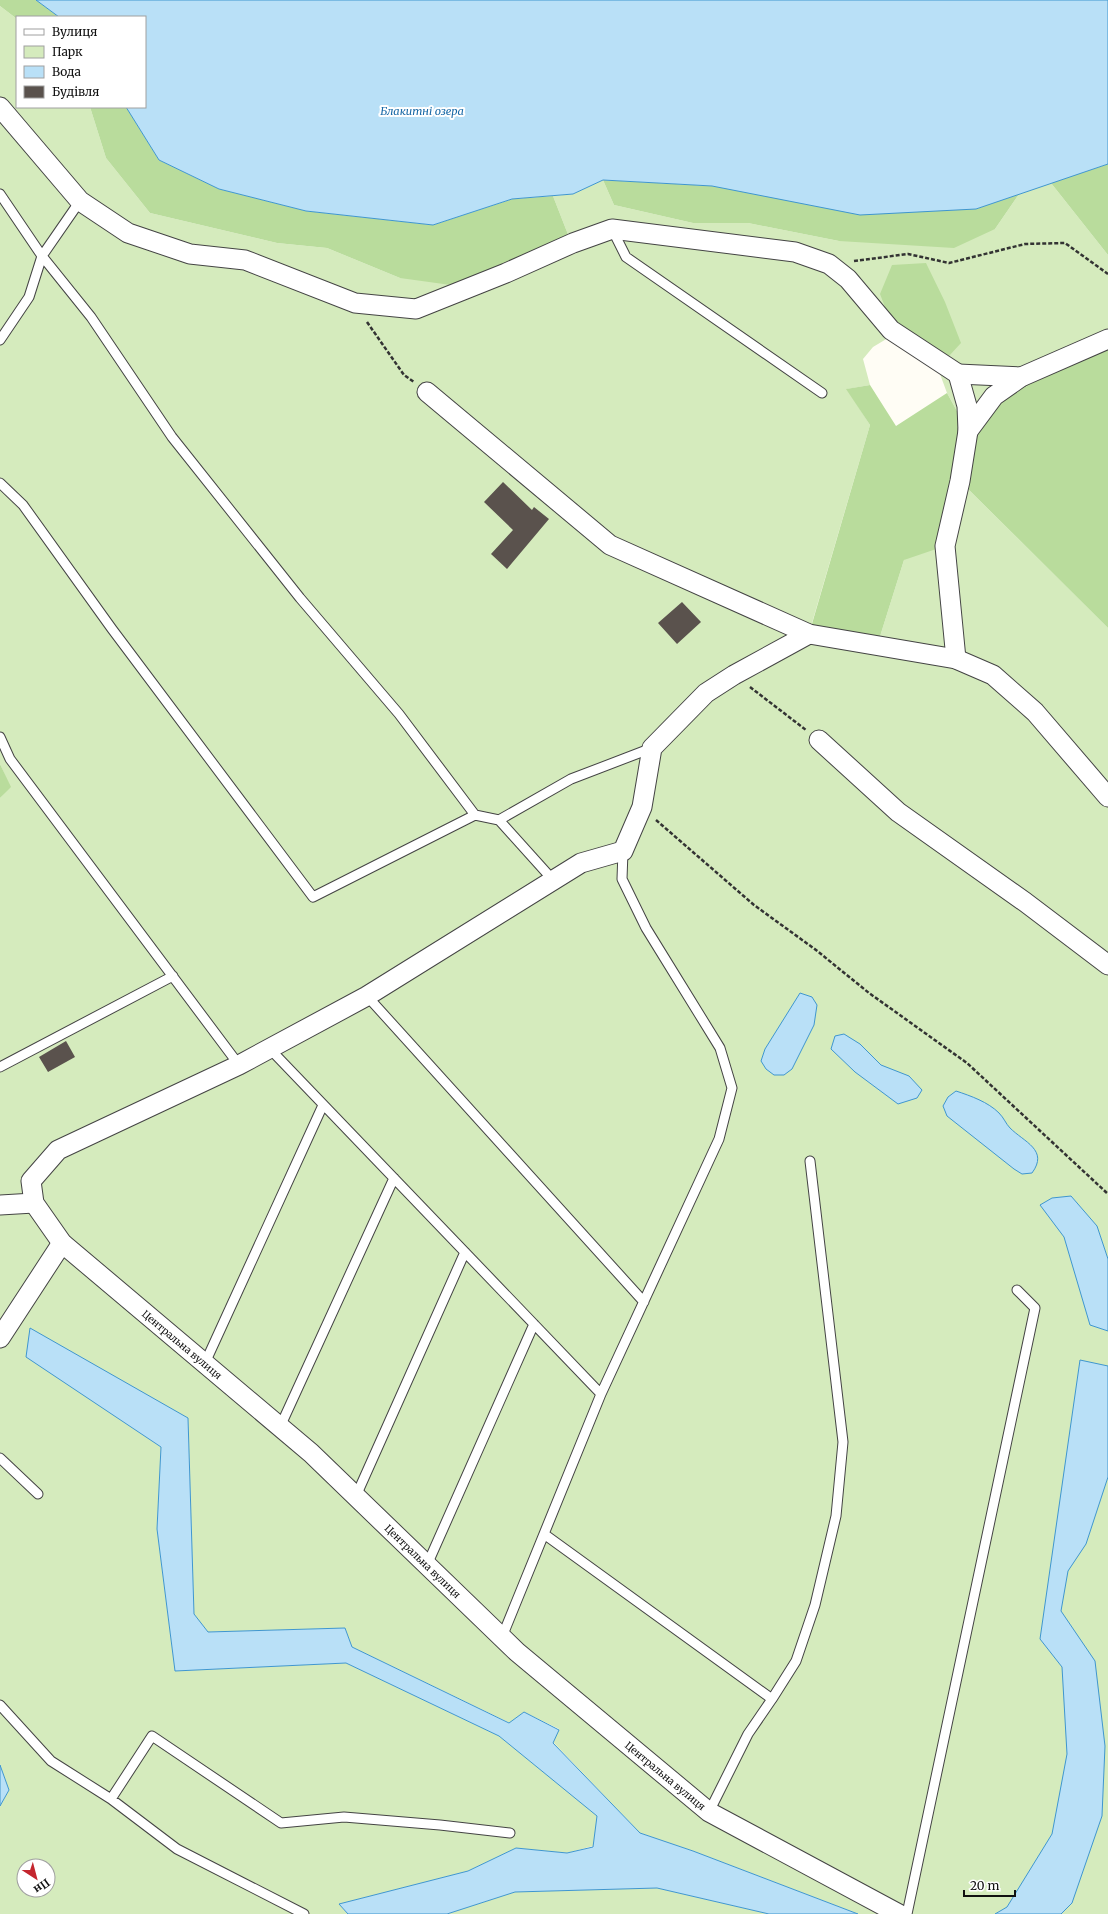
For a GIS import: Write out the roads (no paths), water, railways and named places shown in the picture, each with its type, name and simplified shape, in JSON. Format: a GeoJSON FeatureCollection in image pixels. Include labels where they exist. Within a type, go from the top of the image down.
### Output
{"type":"FeatureCollection","features":[{"type":"Feature","properties":{"kind":"street"},"geometry":{"type":"LineString","coordinates":[[0,108],[80,201],[128,233],[190,254],[244,260],[355,304],[416,308],[506,273],[573,243],[612,229],[795,252],[829,264],[848,279],[891,330],[958,374],[1021,377]]}},
{"type":"Feature","properties":{"kind":"street"},"geometry":{"type":"LineString","coordinates":[[968,431],[994,396],[1021,377],[1108,339]]}},
{"type":"Feature","properties":{"kind":"street"},"geometry":{"type":"LineString","coordinates":[[956,659],[945,546],[960,481],[968,431],[967,406],[958,374]]}},
{"type":"Feature","properties":{"kind":"street"},"geometry":{"type":"LineString","coordinates":[[427,392],[610,545],[809,634],[956,659],[993,675],[1035,712],[1108,797]]}},
{"type":"Feature","properties":{"kind":"street"},"geometry":{"type":"LineString","coordinates":[[0,1205],[34,1203],[31,1181],[58,1150],[239,1065],[367,996],[581,863],[623,851],[642,807],[652,748],[706,693],[734,675],[809,634]]}},
{"type":"Feature","properties":{"kind":"street"},"geometry":{"type":"LineString","coordinates":[[819,740],[898,812],[1025,902],[1108,965]]}},
{"type":"Feature","properties":{"kind":"street","name":"Центральна вулиця"},"geometry":{"type":"LineString","coordinates":[[34,1203],[62,1243],[311,1453],[529,1662],[710,1812],[899,1914]]}},
{"type":"Feature","properties":{"kind":"street"},"geometry":{"type":"LineString","coordinates":[[0,1338],[62,1243]]}},
{"type":"Feature","properties":{"kind":"lane"},"geometry":{"type":"LineString","coordinates":[[0,194],[42,256],[91,317],[172,437],[300,598],[399,714],[475,814],[499,820],[553,880]]}},
{"type":"Feature","properties":{"kind":"lane"},"geometry":{"type":"LineString","coordinates":[[0,340],[29,298],[42,256],[80,201]]}},
{"type":"Feature","properties":{"kind":"lane"},"geometry":{"type":"LineString","coordinates":[[612,229],[626,257],[822,393]]}},
{"type":"Feature","properties":{"kind":"lane"},"geometry":{"type":"LineString","coordinates":[[0,483],[23,504],[117,635],[313,897],[475,814]]}},
{"type":"Feature","properties":{"kind":"lane"},"geometry":{"type":"LineString","coordinates":[[0,737],[10,759],[239,1065]]}},
{"type":"Feature","properties":{"kind":"lane"},"geometry":{"type":"LineString","coordinates":[[499,820],[571,779],[652,748]]}},
{"type":"Feature","properties":{"kind":"lane"},"geometry":{"type":"LineString","coordinates":[[502,1637],[602,1394],[719,1139],[732,1088],[720,1048],[646,928],[622,879],[623,851]]}},
{"type":"Feature","properties":{"kind":"lane"},"geometry":{"type":"LineString","coordinates":[[0,1067],[173,976]]}},
{"type":"Feature","properties":{"kind":"lane"},"geometry":{"type":"LineString","coordinates":[[367,996],[644,1302]]}},
{"type":"Feature","properties":{"kind":"lane"},"geometry":{"type":"LineString","coordinates":[[269,1048],[602,1394]]}},
{"type":"Feature","properties":{"kind":"lane"},"geometry":{"type":"LineString","coordinates":[[205,1363],[324,1105]]}},
{"type":"Feature","properties":{"kind":"lane"},"geometry":{"type":"LineString","coordinates":[[710,1812],[748,1734],[796,1661],[815,1605],[836,1516],[843,1442],[810,1161]]}},
{"type":"Feature","properties":{"kind":"lane"},"geometry":{"type":"LineString","coordinates":[[280,1427],[394,1178]]}},
{"type":"Feature","properties":{"kind":"lane"},"geometry":{"type":"LineString","coordinates":[[356,1496],[465,1252]]}},
{"type":"Feature","properties":{"kind":"lane"},"geometry":{"type":"LineString","coordinates":[[907,1914],[1036,1308],[1017,1290]]}},
{"type":"Feature","properties":{"kind":"lane"},"geometry":{"type":"LineString","coordinates":[[427,1565],[534,1324]]}},
{"type":"Feature","properties":{"kind":"lane"},"geometry":{"type":"LineString","coordinates":[[0,1458],[38,1494]]}},
{"type":"Feature","properties":{"kind":"lane"},"geometry":{"type":"LineString","coordinates":[[544,1534],[772,1699]]}},
{"type":"Feature","properties":{"kind":"lane"},"geometry":{"type":"LineString","coordinates":[[0,1705],[51,1761],[111,1799],[177,1849],[304,1914]]}},
{"type":"Feature","properties":{"kind":"lane"},"geometry":{"type":"LineString","coordinates":[[111,1799],[152,1736],[281,1824],[344,1817],[440,1825],[510,1833]]}},
{"type":"Feature","properties":{"kind":"water","name":"Блакитні озера"},"geometry":{"type":"Polygon","coordinates":[[[36,0],[1108,0],[1108,164],[976,209],[860,215],[712,186],[603,180],[573,194],[512,199],[433,225],[306,211],[219,189],[159,160],[127,108],[146,108],[146,16],[58,16],[36,0]]]}},
{"type":"Feature","properties":{"kind":"water"},"geometry":{"type":"Polygon","coordinates":[[[800,993],[812,997],[817,1005],[814,1025],[792,1069],[784,1075],[774,1075],[766,1069],[761,1061],[765,1049],[800,993]]]}},
{"type":"Feature","properties":{"kind":"water"},"geometry":{"type":"Polygon","coordinates":[[[844,1034],[860,1044],[881,1065],[909,1076],[922,1090],[917,1098],[898,1104],[855,1072],[831,1049],[835,1036],[844,1034]]]}},
{"type":"Feature","properties":{"kind":"water"},"geometry":{"type":"Polygon","coordinates":[[[956,1091],[979,1100],[995,1109],[1010,1128],[1033,1147],[1038,1158],[1037,1165],[1032,1173],[1022,1174],[1014,1169],[947,1116],[943,1106],[948,1097],[956,1091]]]}},
{"type":"Feature","properties":{"kind":"water"},"geometry":{"type":"Polygon","coordinates":[[[1071,1196],[1097,1226],[1108,1259],[1108,1331],[1090,1325],[1064,1237],[1040,1205],[1052,1198],[1071,1196]]]}},
{"type":"Feature","properties":{"kind":"water"},"geometry":{"type":"Polygon","coordinates":[[[30,1328],[188,1418],[194,1614],[208,1632],[345,1628],[352,1647],[509,1723],[524,1712],[559,1730],[553,1743],[640,1833],[693,1851],[858,1914],[769,1914],[657,1888],[515,1892],[447,1914],[348,1914],[339,1904],[468,1871],[516,1848],[567,1853],[593,1847],[597,1816],[499,1736],[346,1663],[175,1671],[157,1529],[161,1447],[26,1357],[30,1328]]]}},
{"type":"Feature","properties":{"kind":"water"},"geometry":{"type":"Polygon","coordinates":[[[1080,1360],[1108,1366],[1108,1477],[1086,1544],[1068,1571],[1061,1611],[1095,1661],[1105,1746],[1102,1816],[1072,1903],[1061,1914],[995,1914],[1007,1907],[1052,1834],[1067,1754],[1062,1667],[1040,1639],[1080,1360]]]}},
{"type":"Feature","properties":{"kind":"water"},"geometry":{"type":"Polygon","coordinates":[[[0,1765],[9,1790],[0,1806],[0,1765]]]}}]}
